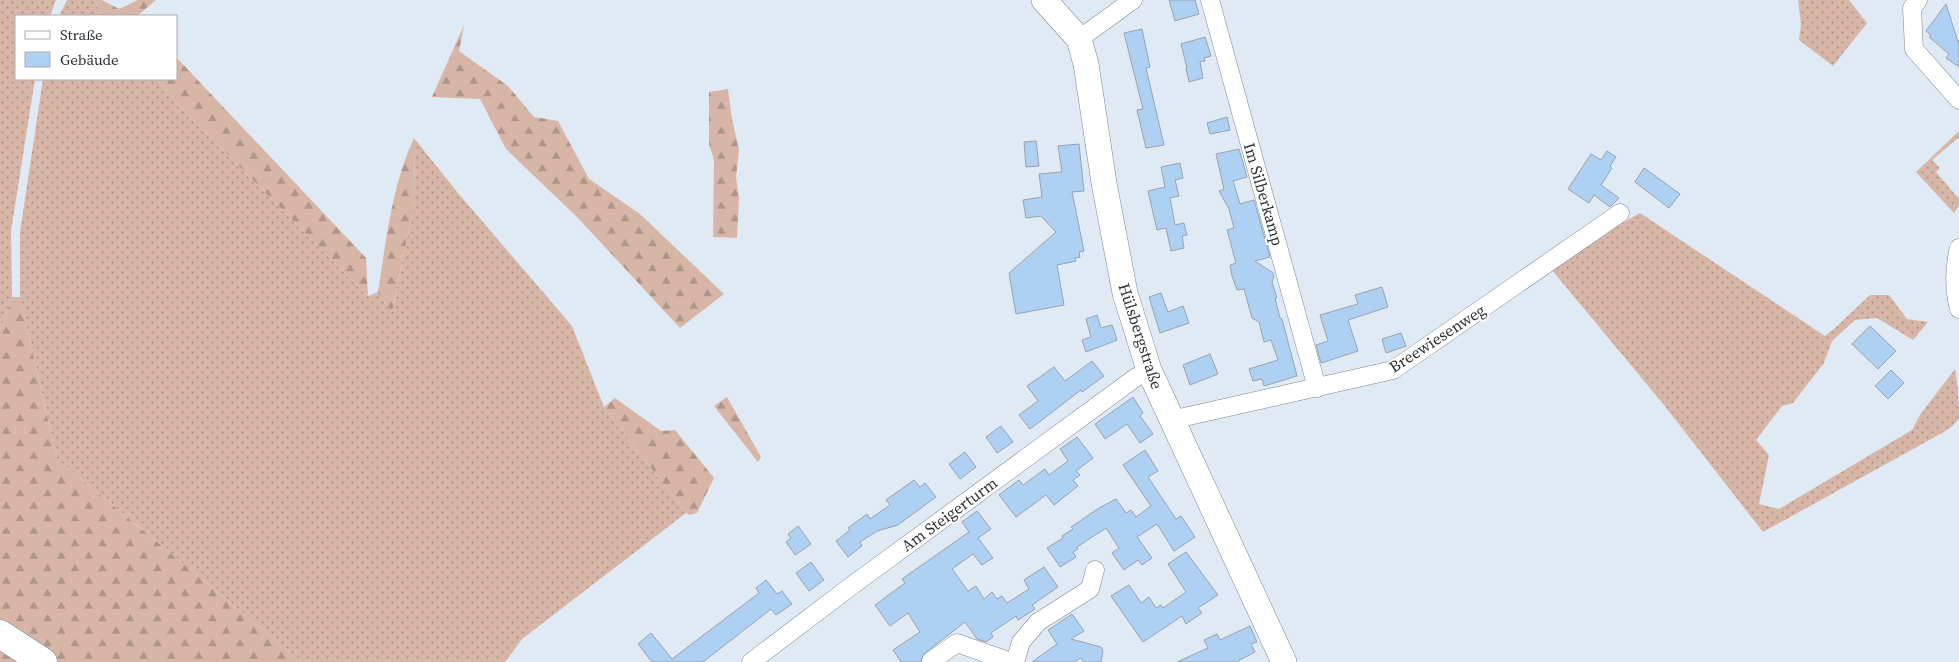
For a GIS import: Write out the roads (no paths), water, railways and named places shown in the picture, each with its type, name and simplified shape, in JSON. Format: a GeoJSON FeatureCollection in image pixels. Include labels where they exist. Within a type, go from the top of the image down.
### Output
{"type":"FeatureCollection","features":[{"type":"Feature","properties":{"kind":"highway"},"geometry":{"type":"LineString","coordinates":[[4,636],[43,662]]}},
{"type":"Feature","properties":{"kind":"street","name":"Hülsbergstraße"},"geometry":{"type":"LineString","coordinates":[[1044,0],[1079,39],[1086,64],[1104,183],[1125,293],[1150,370],[1281,661]]}},
{"type":"Feature","properties":{"kind":"street"},"geometry":{"type":"LineString","coordinates":[[1079,39],[1133,0]]}},
{"type":"Feature","properties":{"kind":"street","name":"Im Silberkamp"},"geometry":{"type":"LineString","coordinates":[[1210,0],[1317,388]]}},
{"type":"Feature","properties":{"kind":"street"},"geometry":{"type":"LineString","coordinates":[[1918,0],[1912,8],[1914,49],[1959,100]]}},
{"type":"Feature","properties":{"kind":"street","name":"Breewiesenweg"},"geometry":{"type":"LineString","coordinates":[[1171,420],[1393,370],[1620,213]]}},
{"type":"Feature","properties":{"kind":"street"},"geometry":{"type":"LineString","coordinates":[[1959,248],[1955,263],[1956,299],[1959,309]]}},
{"type":"Feature","properties":{"kind":"street","name":"Am Steigerturm"},"geometry":{"type":"LineString","coordinates":[[751,662],[850,586],[1135,378],[1150,370]]}},
{"type":"Feature","properties":{"kind":"street"},"geometry":{"type":"LineString","coordinates":[[1015,662],[1021,642],[1038,622],[1090,589],[1095,570]]}},
{"type":"Feature","properties":{"kind":"street"},"geometry":{"type":"LineString","coordinates":[[930,661],[957,643],[1011,662]]}}]}
